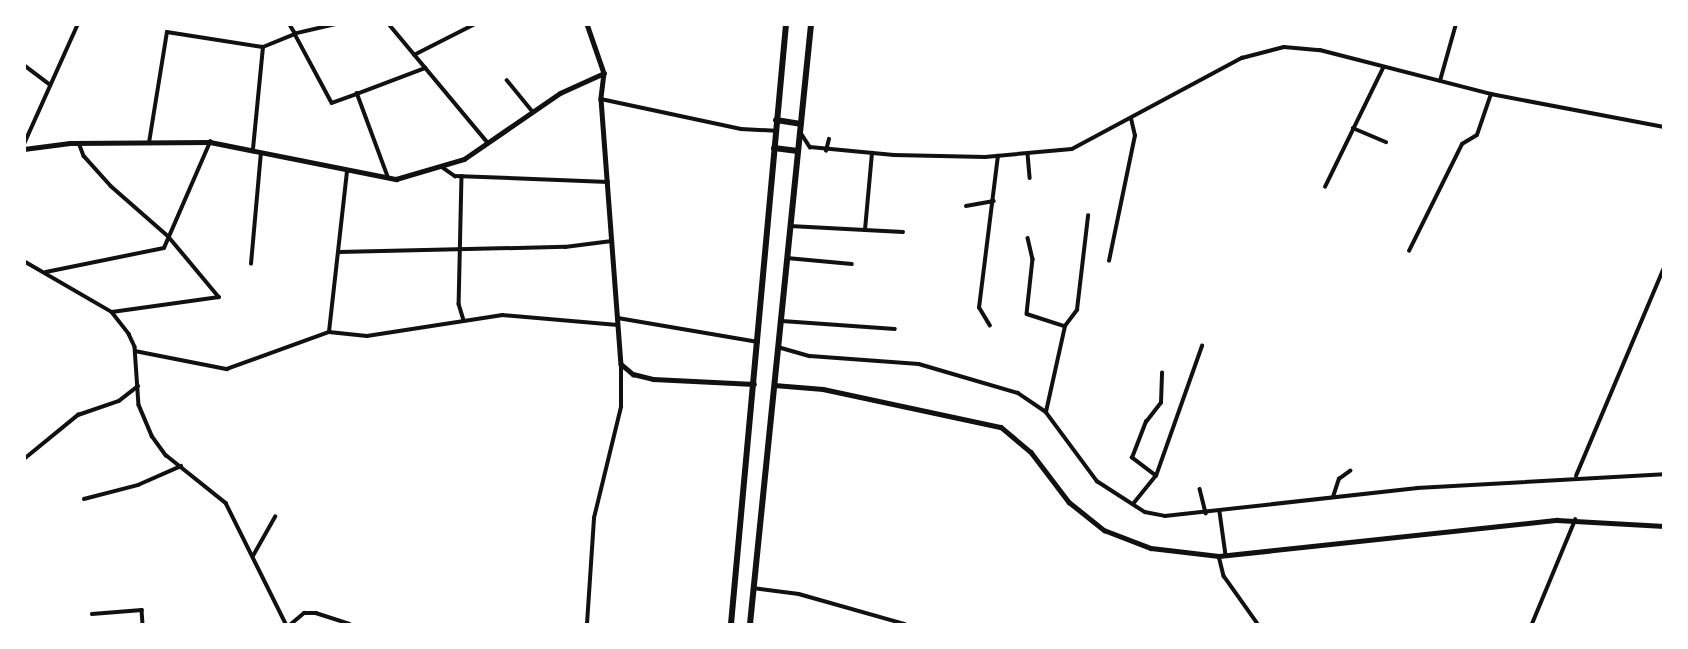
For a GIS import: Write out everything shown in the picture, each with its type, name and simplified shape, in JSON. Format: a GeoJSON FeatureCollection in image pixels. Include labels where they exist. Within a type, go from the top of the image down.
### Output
{"type":"FeatureCollection","features":[{"type":"Feature","properties":{"kind":"highway"},"geometry":{"type":"LineString","coordinates":[[731,625],[786,24]]}},
{"type":"Feature","properties":{"kind":"highway"},"geometry":{"type":"LineString","coordinates":[[750,625],[811,24]]}},
{"type":"Feature","properties":{"kind":"highway"},"geometry":{"type":"LineString","coordinates":[[776,120],[800,128]]}},
{"type":"Feature","properties":{"kind":"highway"},"geometry":{"type":"LineString","coordinates":[[774,148],[798,151]]}},
{"type":"Feature","properties":{"kind":"street"},"geometry":{"type":"LineString","coordinates":[[24,144],[78,24]]}},
{"type":"Feature","properties":{"kind":"street"},"geometry":{"type":"LineString","coordinates":[[289,24],[332,103],[425,68]]}},
{"type":"Feature","properties":{"kind":"street"},"geometry":{"type":"LineString","coordinates":[[149,143],[167,32],[263,47],[295,34],[338,24]]}},
{"type":"Feature","properties":{"kind":"street"},"geometry":{"type":"LineString","coordinates":[[389,24],[488,143]]}},
{"type":"Feature","properties":{"kind":"street"},"geometry":{"type":"LineString","coordinates":[[414,55],[475,24]]}},
{"type":"Feature","properties":{"kind":"street"},"geometry":{"type":"LineString","coordinates":[[586,625],[594,518],[621,407],[619,325],[601,99],[604,73],[587,24]]}},
{"type":"Feature","properties":{"kind":"street"},"geometry":{"type":"LineString","coordinates":[[1440,81],[1456,24]]}},
{"type":"Feature","properties":{"kind":"street"},"geometry":{"type":"LineString","coordinates":[[253,149],[263,47]]}},
{"type":"Feature","properties":{"kind":"street"},"geometry":{"type":"LineString","coordinates":[[800,128],[810,147],[826,150],[998,156],[1072,149],[1242,58],[1284,47],[1320,50],[1491,94],[1664,127]]}},
{"type":"Feature","properties":{"kind":"street"},"geometry":{"type":"LineString","coordinates":[[24,65],[49,84]]}},
{"type":"Feature","properties":{"kind":"street"},"geometry":{"type":"LineString","coordinates":[[1325,187],[1382,68]]}},
{"type":"Feature","properties":{"kind":"street"},"geometry":{"type":"LineString","coordinates":[[24,149],[79,143],[210,142],[262,150],[388,178],[464,159],[533,112],[604,73]]}},
{"type":"Feature","properties":{"kind":"street"},"geometry":{"type":"LineString","coordinates":[[507,80],[533,112]]}},
{"type":"Feature","properties":{"kind":"street"},"geometry":{"type":"LineString","coordinates":[[357,94],[388,178]]}},
{"type":"Feature","properties":{"kind":"street"},"geometry":{"type":"LineString","coordinates":[[1409,251],[1457,153],[1477,135],[1491,94]]}},
{"type":"Feature","properties":{"kind":"street"},"geometry":{"type":"LineString","coordinates":[[601,99],[741,129],[775,131]]}},
{"type":"Feature","properties":{"kind":"street"},"geometry":{"type":"LineString","coordinates":[[1109,261],[1135,136],[1131,118]]}},
{"type":"Feature","properties":{"kind":"street"},"geometry":{"type":"LineString","coordinates":[[1353,128],[1386,142]]}},
{"type":"Feature","properties":{"kind":"street"},"geometry":{"type":"LineString","coordinates":[[826,150],[829,139]]}},
{"type":"Feature","properties":{"kind":"street"},"geometry":{"type":"LineString","coordinates":[[45,272],[145,255],[163,248],[210,142]]}},
{"type":"Feature","properties":{"kind":"street"},"geometry":{"type":"LineString","coordinates":[[79,143],[85,156],[111,187],[169,237],[219,297],[112,312]]}},
{"type":"Feature","properties":{"kind":"street"},"geometry":{"type":"LineString","coordinates":[[251,264],[262,150]]}},
{"type":"Feature","properties":{"kind":"street"},"geometry":{"type":"LineString","coordinates":[[865,230],[873,153]]}},
{"type":"Feature","properties":{"kind":"street"},"geometry":{"type":"LineString","coordinates":[[1028,155],[1030,178]]}},
{"type":"Feature","properties":{"kind":"street"},"geometry":{"type":"LineString","coordinates":[[990,326],[979,308],[998,156]]}},
{"type":"Feature","properties":{"kind":"street"},"geometry":{"type":"LineString","coordinates":[[442,166],[463,176],[608,182]]}},
{"type":"Feature","properties":{"kind":"street"},"geometry":{"type":"LineString","coordinates":[[329,331],[340,252],[340,204],[347,171]]}},
{"type":"Feature","properties":{"kind":"street"},"geometry":{"type":"LineString","coordinates":[[463,176],[459,250],[464,321]]}},
{"type":"Feature","properties":{"kind":"street"},"geometry":{"type":"LineString","coordinates":[[966,206],[994,201]]}},
{"type":"Feature","properties":{"kind":"street"},"geometry":{"type":"LineString","coordinates":[[1046,412],[1065,326],[1077,310],[1088,216]]}},
{"type":"Feature","properties":{"kind":"street"},"geometry":{"type":"LineString","coordinates":[[790,226],[903,232]]}},
{"type":"Feature","properties":{"kind":"street"},"geometry":{"type":"LineString","coordinates":[[1028,238],[1033,259],[1027,314],[1065,326]]}},
{"type":"Feature","properties":{"kind":"street"},"geometry":{"type":"LineString","coordinates":[[340,252],[459,250],[612,241]]}},
{"type":"Feature","properties":{"kind":"street"},"geometry":{"type":"LineString","coordinates":[[787,258],[852,264]]}},
{"type":"Feature","properties":{"kind":"street"},"geometry":{"type":"LineString","coordinates":[[24,261],[112,312],[129,334],[135,351],[139,405],[152,436],[181,467],[226,503],[286,625]]}},
{"type":"Feature","properties":{"kind":"street"},"geometry":{"type":"LineString","coordinates":[[1576,476],[1664,268]]}},
{"type":"Feature","properties":{"kind":"street"},"geometry":{"type":"LineString","coordinates":[[135,351],[227,369],[329,331],[367,336],[502,315],[619,325]]}},
{"type":"Feature","properties":{"kind":"street"},"geometry":{"type":"LineString","coordinates":[[618,318],[759,342]]}},
{"type":"Feature","properties":{"kind":"street"},"geometry":{"type":"LineString","coordinates":[[779,320],[895,328]]}},
{"type":"Feature","properties":{"kind":"street"},"geometry":{"type":"LineString","coordinates":[[1133,504],[1156,476],[1202,346]]}},
{"type":"Feature","properties":{"kind":"street"},"geometry":{"type":"LineString","coordinates":[[778,347],[810,356],[919,364],[1018,393],[1046,412],[1097,481],[1145,512],[1165,516],[1220,512],[1333,497],[1576,476],[1664,474]]}},
{"type":"Feature","properties":{"kind":"street"},"geometry":{"type":"LineString","coordinates":[[621,364],[632,374],[653,379],[754,384]]}},
{"type":"Feature","properties":{"kind":"street"},"geometry":{"type":"LineString","coordinates":[[1156,476],[1132,458],[1146,422],[1161,403],[1162,373]]}},
{"type":"Feature","properties":{"kind":"street"},"geometry":{"type":"LineString","coordinates":[[774,385],[822,389],[1001,427],[1031,452],[1069,502],[1104,530],[1151,548],[1219,556],[1575,520],[1664,526]]}},
{"type":"Feature","properties":{"kind":"street"},"geometry":{"type":"LineString","coordinates":[[24,459],[78,415],[119,401],[138,386]]}},
{"type":"Feature","properties":{"kind":"street"},"geometry":{"type":"LineString","coordinates":[[85,499],[138,485],[181,467]]}},
{"type":"Feature","properties":{"kind":"street"},"geometry":{"type":"LineString","coordinates":[[1333,497],[1339,479],[1350,471]]}},
{"type":"Feature","properties":{"kind":"street"},"geometry":{"type":"LineString","coordinates":[[1199,489],[1206,513]]}},
{"type":"Feature","properties":{"kind":"street"},"geometry":{"type":"LineString","coordinates":[[1220,512],[1226,555]]}},
{"type":"Feature","properties":{"kind":"street"},"geometry":{"type":"LineString","coordinates":[[253,556],[275,517]]}},
{"type":"Feature","properties":{"kind":"street"},"geometry":{"type":"LineString","coordinates":[[1532,625],[1575,520]]}},
{"type":"Feature","properties":{"kind":"street"},"geometry":{"type":"LineString","coordinates":[[1219,556],[1224,576],[1258,625]]}},
{"type":"Feature","properties":{"kind":"street"},"geometry":{"type":"LineString","coordinates":[[753,588],[799,594],[905,625]]}},
{"type":"Feature","properties":{"kind":"street"},"geometry":{"type":"LineString","coordinates":[[92,614],[142,610],[143,625]]}},
{"type":"Feature","properties":{"kind":"street"},"geometry":{"type":"LineString","coordinates":[[291,625],[304,613],[316,613],[349,625]]}}]}
